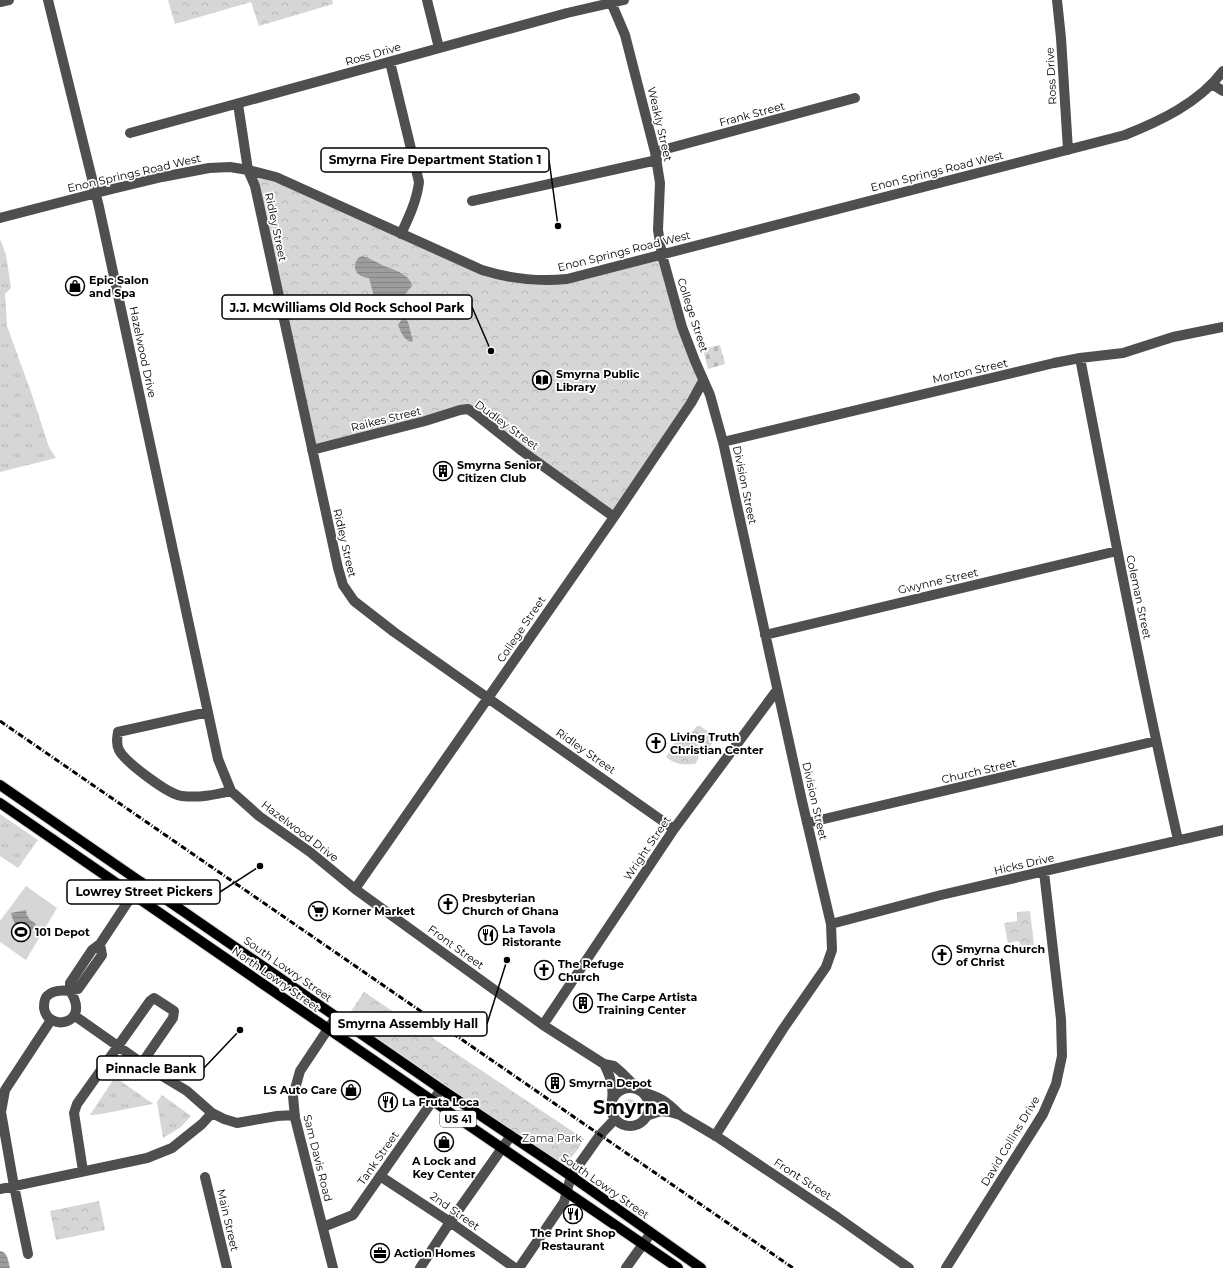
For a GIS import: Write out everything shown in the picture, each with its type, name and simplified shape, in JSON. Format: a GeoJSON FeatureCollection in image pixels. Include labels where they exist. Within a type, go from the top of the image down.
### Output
{"type":"FeatureCollection","features":[{"type":"Feature","properties":{"kind":"main road","name":"South Lowry Street"},"geometry":{"type":"LineString","coordinates":[[0,785],[510,1137],[571,1176],[701,1268]]}},
{"type":"Feature","properties":{"kind":"main road","name":"North Lowry Street"},"geometry":{"type":"LineString","coordinates":[[0,803],[502,1149],[678,1268]]}},
{"type":"Feature","properties":{"kind":"street"},"geometry":{"type":"LineString","coordinates":[[0,2],[9,0]]}},
{"type":"Feature","properties":{"kind":"street","name":"Hazelwood Drive"},"geometry":{"type":"LineString","coordinates":[[48,0],[96,193],[218,758],[231,791],[259,816],[310,852],[355,889]]}},
{"type":"Feature","properties":{"kind":"street"},"geometry":{"type":"LineString","coordinates":[[427,0],[439,48]]}},
{"type":"Feature","properties":{"kind":"street","name":"Ross Drive"},"geometry":{"type":"LineString","coordinates":[[130,132],[238,104],[579,10],[624,0]]}},
{"type":"Feature","properties":{"kind":"street","name":"Ross Drive"},"geometry":{"type":"LineString","coordinates":[[1057,0],[1061,38],[1068,150]]}},
{"type":"Feature","properties":{"kind":"street","name":"Weakly Street"},"geometry":{"type":"LineString","coordinates":[[611,2],[625,35],[656,156],[660,183],[658,230],[662,255]]}},
{"type":"Feature","properties":{"kind":"street"},"geometry":{"type":"LineString","coordinates":[[390,62],[419,182],[416,202],[401,234]]}},
{"type":"Feature","properties":{"kind":"street","name":"Enon Springs Road West"},"geometry":{"type":"LineString","coordinates":[[0,218],[162,177],[209,168],[230,167],[276,177],[482,270],[523,280],[547,281],[567,279],[1125,135],[1172,114],[1212,84],[1223,71]]}},
{"type":"Feature","properties":{"kind":"street"},"geometry":{"type":"LineString","coordinates":[[1212,84],[1223,90]]}},
{"type":"Feature","properties":{"kind":"street","name":"Frank Street"},"geometry":{"type":"LineString","coordinates":[[472,201],[656,156],[855,98]]}},
{"type":"Feature","properties":{"kind":"street","name":"Ridley Street"},"geometry":{"type":"LineString","coordinates":[[238,104],[248,170],[255,186],[343,586],[354,601],[401,636],[583,763],[674,829]]}},
{"type":"Feature","properties":{"kind":"street","name":"College Street"},"geometry":{"type":"LineString","coordinates":[[662,255],[682,327],[710,395],[723,442]]}},
{"type":"Feature","properties":{"kind":"street","name":"Morton Street"},"geometry":{"type":"LineString","coordinates":[[723,442],[1080,358],[1123,353],[1173,337],[1223,327]]}},
{"type":"Feature","properties":{"kind":"street","name":"Coleman Street"},"geometry":{"type":"LineString","coordinates":[[1080,358],[1117,551],[1178,840]]}},
{"type":"Feature","properties":{"kind":"street","name":"College Street"},"geometry":{"type":"LineString","coordinates":[[355,889],[567,582],[614,517],[691,403],[703,381]]}},
{"type":"Feature","properties":{"kind":"street","name":"Raikes Street"},"geometry":{"type":"LineString","coordinates":[[312,450],[425,422],[464,409]]}},
{"type":"Feature","properties":{"kind":"street","name":"Dudley Street"},"geometry":{"type":"LineString","coordinates":[[464,409],[468,409],[474,413],[614,517]]}},
{"type":"Feature","properties":{"kind":"street","name":"Division Street"},"geometry":{"type":"LineString","coordinates":[[715,1136],[783,1029],[826,967],[832,950],[831,924],[777,690],[723,442]]}},
{"type":"Feature","properties":{"kind":"street","name":"Gwynne Street"},"geometry":{"type":"LineString","coordinates":[[765,635],[1117,551]]}},
{"type":"Feature","properties":{"kind":"street","name":"Wright Street"},"geometry":{"type":"LineString","coordinates":[[543,1025],[674,829],[777,690]]}},
{"type":"Feature","properties":{"kind":"street"},"geometry":{"type":"LineString","coordinates":[[208,712],[118,732],[116,740],[119,750],[127,759],[162,787],[180,796],[207,796],[231,791]]}},
{"type":"Feature","properties":{"kind":"street","name":"Church Street"},"geometry":{"type":"LineString","coordinates":[[807,823],[1156,741]]}},
{"type":"Feature","properties":{"kind":"street","name":"Hicks Drive"},"geometry":{"type":"LineString","coordinates":[[831,924],[941,895],[1223,830]]}},
{"type":"Feature","properties":{"kind":"street","name":"David Collins Drive"},"geometry":{"type":"LineString","coordinates":[[946,1268],[1043,1114],[1056,1084],[1062,1056],[1061,1019],[1044,872]]}},
{"type":"Feature","properties":{"kind":"street"},"geometry":{"type":"LineString","coordinates":[[70,990],[62,990],[51,993],[46,997],[44,1005],[45,1013],[51,1020],[60,1023],[68,1021],[75,1016],[77,1009],[76,1000],[70,990],[70,982],[92,950],[100,944],[142,882]]}},
{"type":"Feature","properties":{"kind":"street","name":"Front Street"},"geometry":{"type":"LineString","coordinates":[[355,889],[543,1025],[604,1064],[614,1066],[646,1096],[649,1106],[646,1116]]}},
{"type":"Feature","properties":{"kind":"street"},"geometry":{"type":"LineString","coordinates":[[83,1171],[74,1113],[77,1104],[150,1000],[154,998],[174,1011],[173,1018],[142,1063]]}},
{"type":"Feature","properties":{"kind":"street"},"geometry":{"type":"LineString","coordinates":[[75,1016],[118,1047],[187,1091],[212,1113],[224,1119],[237,1123],[277,1116],[295,1115]]}},
{"type":"Feature","properties":{"kind":"street","name":"Sam Davis Road"},"geometry":{"type":"LineString","coordinates":[[333,1268],[295,1115],[293,1096],[300,1071],[336,1017]]}},
{"type":"Feature","properties":{"kind":"street"},"geometry":{"type":"LineString","coordinates":[[28,1254],[14,1186],[2,1112],[5,1090],[51,1020]]}},
{"type":"Feature","properties":{"kind":"street"},"geometry":{"type":"LineString","coordinates":[[519,1268],[564,1202],[571,1176],[600,1134],[616,1119],[611,1110],[613,1092],[611,1079],[604,1064]]}},
{"type":"Feature","properties":{"kind":"street","name":"Front Street"},"geometry":{"type":"LineString","coordinates":[[612,1100],[615,1095],[623,1089],[628,1088],[654,1095],[669,1104],[680,1115],[715,1136],[837,1217],[909,1268]]}},
{"type":"Feature","properties":{"kind":"street","name":"Tank Street"},"geometry":{"type":"LineString","coordinates":[[323,1227],[353,1214],[441,1089]]}},
{"type":"Feature","properties":{"kind":"street","name":"Front Street"},"geometry":{"type":"LineString","coordinates":[[616,1119],[624,1125],[634,1125],[639,1123],[646,1116],[660,1111],[680,1115]]}},
{"type":"Feature","properties":{"kind":"street"},"geometry":{"type":"LineString","coordinates":[[0,1189],[147,1158],[172,1148],[202,1124],[212,1113]]}},
{"type":"Feature","properties":{"kind":"street"},"geometry":{"type":"LineString","coordinates":[[420,1268],[450,1222],[510,1137]]}},
{"type":"Feature","properties":{"kind":"street","name":"2nd Street"},"geometry":{"type":"LineString","coordinates":[[380,1176],[450,1222],[515,1268]]}},
{"type":"Feature","properties":{"kind":"street","name":"Main Street"},"geometry":{"type":"LineString","coordinates":[[205,1178],[227,1268]]}},
{"type":"Feature","properties":{"kind":"street"},"geometry":{"type":"LineString","coordinates":[[626,1268],[651,1233]]}},
{"type":"Feature","properties":{"kind":"green space"},"geometry":{"type":"Polygon","coordinates":[[[168,0],[332,0],[333,4],[259,26],[251,2],[175,24],[168,0]]]}},
{"type":"Feature","properties":{"kind":"green space"},"geometry":{"type":"Polygon","coordinates":[[[248,170],[471,266],[535,281],[662,255],[703,381],[614,517],[471,411],[312,450],[248,170]]]}},
{"type":"Feature","properties":{"kind":"green space"},"geometry":{"type":"Polygon","coordinates":[[[0,239],[6,255],[11,288],[5,294],[7,326],[49,447],[56,458],[0,472],[0,239]]]}},
{"type":"Feature","properties":{"kind":"green space"},"geometry":{"type":"Polygon","coordinates":[[[720,345],[725,364],[708,369],[703,349],[720,345]]]}},
{"type":"Feature","properties":{"kind":"green space"},"geometry":{"type":"Polygon","coordinates":[[[697,726],[700,726],[716,737],[709,748],[690,735],[697,726]]]}},
{"type":"Feature","properties":{"kind":"green space"},"geometry":{"type":"Polygon","coordinates":[[[685,735],[698,745],[699,752],[697,762],[695,764],[680,764],[673,762],[666,757],[679,736],[682,739],[685,735]]]}},
{"type":"Feature","properties":{"kind":"green space"},"geometry":{"type":"Polygon","coordinates":[[[0,814],[38,840],[18,868],[0,856],[0,814]]]}},
{"type":"Feature","properties":{"kind":"green space","name":"101 Depot"},"geometry":{"type":"Polygon","coordinates":[[[26,886],[57,908],[26,960],[0,942],[0,921],[26,886]]]}},
{"type":"Feature","properties":{"kind":"green space"},"geometry":{"type":"Polygon","coordinates":[[[1030,911],[1034,945],[1021,946],[1018,941],[1008,943],[1004,923],[1017,921],[1017,912],[1030,911]]]}},
{"type":"Feature","properties":{"kind":"green space","name":"Zama Park"},"geometry":{"type":"Polygon","coordinates":[[[364,992],[584,1139],[573,1156],[565,1162],[556,1161],[347,1017],[364,992]]]}},
{"type":"Feature","properties":{"kind":"green space"},"geometry":{"type":"Polygon","coordinates":[[[115,1077],[149,1101],[153,1103],[90,1115],[115,1077]]]}},
{"type":"Feature","properties":{"kind":"green space"},"geometry":{"type":"Polygon","coordinates":[[[162,1095],[191,1116],[181,1127],[163,1138],[157,1102],[162,1095]]]}},
{"type":"Feature","properties":{"kind":"green space"},"geometry":{"type":"Polygon","coordinates":[[[628,1099],[636,1102],[637,1111],[631,1108],[630,1101],[630,1107],[622,1103],[628,1099]]]}},
{"type":"Feature","properties":{"kind":"green space"},"geometry":{"type":"Polygon","coordinates":[[[622,1104],[631,1109],[632,1112],[632,1109],[636,1112],[630,1115],[625,1114],[622,1109],[622,1104]]]}},
{"type":"Feature","properties":{"kind":"green space"},"geometry":{"type":"Polygon","coordinates":[[[99,1201],[105,1230],[56,1240],[50,1211],[99,1201]]]}},
{"type":"Feature","properties":{"kind":"shaded area"},"geometry":{"type":"Polygon","coordinates":[[[362,256],[400,272],[411,282],[412,286],[400,300],[399,305],[400,310],[408,322],[413,341],[408,341],[401,333],[398,325],[402,319],[396,307],[387,309],[374,297],[369,278],[361,276],[356,272],[356,262],[358,258],[362,256]]]}},
{"type":"Feature","properties":{"kind":"shaded area"},"geometry":{"type":"Polygon","coordinates":[[[26,910],[29,919],[36,924],[29,935],[17,927],[11,913],[26,910]]]}},
{"type":"Feature","properties":{"kind":"shaded area"},"geometry":{"type":"Polygon","coordinates":[[[0,1251],[5,1253],[10,1268],[0,1268],[0,1251]]]}},
{"type":"Feature","properties":{"kind":"railway"},"geometry":{"type":"LineString","coordinates":[[0,721],[793,1268]]}},
{"type":"Feature","properties":{"kind":"place","name":"Smyrna Fire Department Station 1"},"geometry":{"type":"Point","coordinates":[558,226]}},
{"type":"Feature","properties":{"kind":"place","name":"Epic Salon and Spa"},"geometry":{"type":"Point","coordinates":[75,286]}},
{"type":"Feature","properties":{"kind":"place","name":"J.J. McWilliams Old Rock School Park"},"geometry":{"type":"Point","coordinates":[491,351]}},
{"type":"Feature","properties":{"kind":"place","name":"Smyrna Public Library"},"geometry":{"type":"Point","coordinates":[542,380]}},
{"type":"Feature","properties":{"kind":"place","name":"Smyrna Senior Citizen Club"},"geometry":{"type":"Point","coordinates":[443,471]}},
{"type":"Feature","properties":{"kind":"place","name":"Living Truth Christian Center"},"geometry":{"type":"Point","coordinates":[656,743]}},
{"type":"Feature","properties":{"kind":"place","name":"Lowrey Street Pickers"},"geometry":{"type":"Point","coordinates":[260,866]}},
{"type":"Feature","properties":{"kind":"place","name":"Presbyterian Church of Ghana"},"geometry":{"type":"Point","coordinates":[448,904]}},
{"type":"Feature","properties":{"kind":"place","name":"Korner Market"},"geometry":{"type":"Point","coordinates":[318,911]}},
{"type":"Feature","properties":{"kind":"place","name":"101 Depot"},"geometry":{"type":"Point","coordinates":[21,932]}},
{"type":"Feature","properties":{"kind":"place","name":"La Tavola Ristorante"},"geometry":{"type":"Point","coordinates":[488,935]}},
{"type":"Feature","properties":{"kind":"place","name":"Smyrna Church of Christ"},"geometry":{"type":"Point","coordinates":[942,955]}},
{"type":"Feature","properties":{"kind":"place","name":"Smyrna Assembly Hall"},"geometry":{"type":"Point","coordinates":[507,960]}},
{"type":"Feature","properties":{"kind":"place","name":"The Refuge Church"},"geometry":{"type":"Point","coordinates":[544,970]}},
{"type":"Feature","properties":{"kind":"place","name":"The Carpe Artista Training Center"},"geometry":{"type":"Point","coordinates":[583,1003]}},
{"type":"Feature","properties":{"kind":"place","name":"Pinnacle Bank"},"geometry":{"type":"Point","coordinates":[240,1030]}},
{"type":"Feature","properties":{"kind":"place","name":"Smyrna Depot"},"geometry":{"type":"Point","coordinates":[555,1083]}},
{"type":"Feature","properties":{"kind":"place","name":"LS Auto Care"},"geometry":{"type":"Point","coordinates":[351,1090]}},
{"type":"Feature","properties":{"kind":"place","name":"La Fruta Loca"},"geometry":{"type":"Point","coordinates":[388,1102]}},
{"type":"Feature","properties":{"kind":"place","name":"A Lock and Key Center"},"geometry":{"type":"Point","coordinates":[444,1142]}},
{"type":"Feature","properties":{"kind":"place","name":"The Print Shop Restaurant"},"geometry":{"type":"Point","coordinates":[573,1214]}},
{"type":"Feature","properties":{"kind":"place","name":"Action Homes"},"geometry":{"type":"Point","coordinates":[380,1253]}},
{"type":"Feature","properties":{"kind":"district","name":"Smyrna"},"geometry":{"type":"Point","coordinates":[631,1107]}}]}
